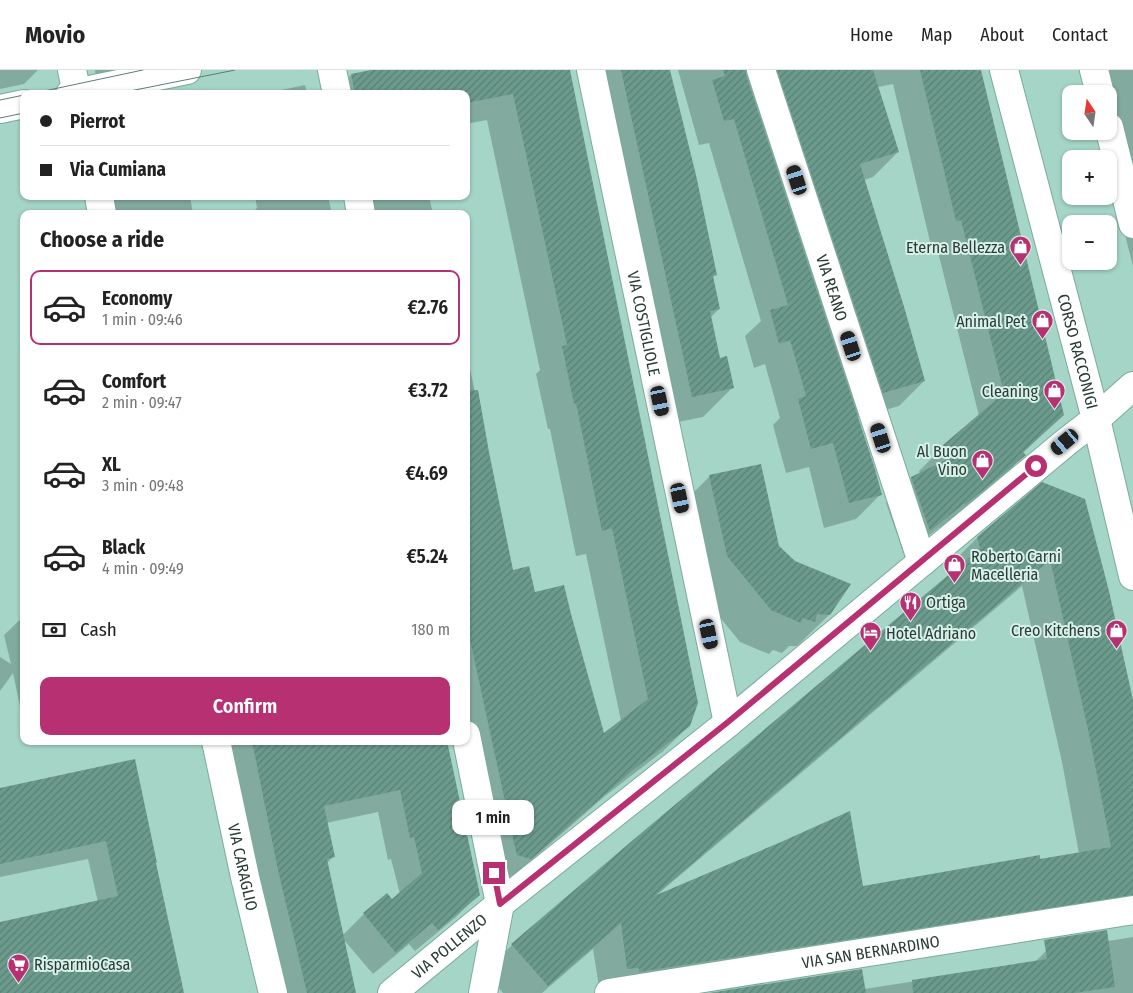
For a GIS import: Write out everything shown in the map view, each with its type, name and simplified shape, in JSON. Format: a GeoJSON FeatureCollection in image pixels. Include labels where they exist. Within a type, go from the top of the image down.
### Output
{"type":"FeatureCollection","features":[{"type":"Feature","properties":{"kind":"street"},"geometry":{"type":"LineString","coordinates":[[74,87],[187,70]]}},
{"type":"Feature","properties":{"kind":"street"},"geometry":{"type":"LineString","coordinates":[[332,70],[336,90]]}},
{"type":"Feature","properties":{"kind":"street","name":"VIA COSTIGLIOLE"},"geometry":{"type":"LineString","coordinates":[[591,70],[728,722]]}},
{"type":"Feature","properties":{"kind":"street","name":"VIA REANO"},"geometry":{"type":"LineString","coordinates":[[761,70],[922,562]]}},
{"type":"Feature","properties":{"kind":"street","name":"CORSO RACCONIGI"},"geometry":{"type":"LineString","coordinates":[[1004,70],[1096,419],[1133,576]]}},
{"type":"Feature","properties":{"kind":"street"},"geometry":{"type":"LineString","coordinates":[[1094,70],[1098,85]]}},
{"type":"Feature","properties":{"kind":"street"},"geometry":{"type":"LineString","coordinates":[[0,109],[20,105]]}},
{"type":"Feature","properties":{"kind":"street"},"geometry":{"type":"LineString","coordinates":[[1112,140],[1133,224]]}},
{"type":"Feature","properties":{"kind":"street","name":"VIA POLLENZO"},"geometry":{"type":"LineString","coordinates":[[392,993],[728,722],[1065,442],[1096,419],[1133,386]]}},
{"type":"Feature","properties":{"kind":"street","name":"VIA CARAGLIO"},"geometry":{"type":"LineString","coordinates":[[217,745],[245,877],[273,993]]}},
{"type":"Feature","properties":{"kind":"street"},"geometry":{"type":"LineString","coordinates":[[468,745],[500,904],[483,993]]}},
{"type":"Feature","properties":{"kind":"street","name":"VIA SAN BERNARDINO"},"geometry":{"type":"LineString","coordinates":[[609,993],[1133,910]]}},
{"type":"Feature","properties":{"kind":"building"},"geometry":{"type":"Polygon","coordinates":[[[371,70],[570,70],[698,703],[690,726],[633,770],[531,859],[517,855],[470,640],[470,391],[478,390],[513,570],[529,566],[535,592],[564,585],[604,733],[648,699],[612,528],[602,531],[576,403],[574,404],[562,346],[567,345],[513,94],[470,102],[470,90],[354,90],[351,74],[371,70]]]}},
{"type":"Feature","properties":{"kind":"building"},"geometry":{"type":"Polygon","coordinates":[[[621,70],[670,70],[696,175],[717,275],[713,276],[720,309],[710,311],[720,358],[727,356],[734,388],[692,397],[621,70]]]}},
{"type":"Feature","properties":{"kind":"building"},"geometry":{"type":"Polygon","coordinates":[[[723,70],[746,70],[746,75],[882,495],[849,503],[833,443],[811,449],[798,399],[806,396],[790,340],[779,344],[770,310],[788,305],[734,119],[724,121],[712,80],[725,76],[723,70]]]}},
{"type":"Feature","properties":{"kind":"building"},"geometry":{"type":"Polygon","coordinates":[[[777,70],[873,70],[899,152],[860,164],[925,381],[883,393],[777,70]]]}},
{"type":"Feature","properties":{"kind":"building"},"geometry":{"type":"Polygon","coordinates":[[[920,70],[981,70],[1064,415],[1023,452],[1026,455],[930,531],[911,477],[948,459],[943,445],[1004,393],[961,220],[956,221],[920,70]]]}},
{"type":"Feature","properties":{"kind":"building"},"geometry":{"type":"Polygon","coordinates":[[[761,464],[779,546],[795,561],[851,584],[830,615],[817,614],[815,622],[802,618],[801,623],[771,610],[727,556],[709,475],[761,464]]]}},
{"type":"Feature","properties":{"kind":"building"},"geometry":{"type":"Polygon","coordinates":[[[1042,482],[1085,499],[1109,591],[1133,700],[1133,895],[639,972],[639,968],[627,969],[621,923],[548,986],[511,944],[980,548],[977,537],[1042,482]],[[1050,560],[654,896],[850,811],[863,886],[1040,855],[1040,859],[1111,847],[1089,734],[1050,560]]]}},
{"type":"Feature","properties":{"kind":"building"},"geometry":{"type":"Polygon","coordinates":[[[253,745],[448,745],[480,895],[438,930],[432,923],[396,953],[363,913],[387,893],[392,899],[422,873],[414,837],[410,838],[400,790],[324,806],[335,857],[327,859],[356,993],[307,993],[278,870],[253,745]]]}},
{"type":"Feature","properties":{"kind":"building"},"geometry":{"type":"Polygon","coordinates":[[[135,759],[184,993],[0,993],[0,922],[118,896],[106,841],[0,864],[0,788],[135,759]]]}},
{"type":"Feature","properties":{"kind":"building"},"geometry":{"type":"Polygon","coordinates":[[[1107,930],[1115,987],[1075,993],[913,993],[912,980],[1047,959],[1044,940],[1107,930]]]}},
{"type":"Feature","properties":{"kind":"building"},"geometry":{"type":"Polygon","coordinates":[[[862,969],[866,993],[709,993],[862,969]]]}},
{"type":"Feature","properties":{"kind":"tram line"},"geometry":{"type":"LineString","coordinates":[[49,90],[143,70]]}},
{"type":"Feature","properties":{"kind":"tram line"},"geometry":{"type":"LineString","coordinates":[[135,90],[235,70]]}},
{"type":"Feature","properties":{"kind":"tram line"},"geometry":{"type":"LineString","coordinates":[[0,100],[20,96]]}},
{"type":"Feature","properties":{"kind":"tram line"},"geometry":{"type":"LineString","coordinates":[[0,118],[20,114]]}},
{"type":"Feature","properties":{"kind":"place","name":"Eterna Bellezza"},"geometry":{"type":"Point","coordinates":[1021,266]}},
{"type":"Feature","properties":{"kind":"place","name":"Animal Pet"},"geometry":{"type":"Point","coordinates":[1042,340]}},
{"type":"Feature","properties":{"kind":"place","name":"Cleaning"},"geometry":{"type":"Point","coordinates":[1054,410]}},
{"type":"Feature","properties":{"kind":"place","name":"Al Buon Vino"},"geometry":{"type":"Point","coordinates":[983,479]}},
{"type":"Feature","properties":{"kind":"place","name":"Roberto Carni Macelleria"},"geometry":{"type":"Point","coordinates":[955,584]}},
{"type":"Feature","properties":{"kind":"place","name":"Ortiga"},"geometry":{"type":"Point","coordinates":[910,621]}},
{"type":"Feature","properties":{"kind":"place","name":"Creo Kitchens"},"geometry":{"type":"Point","coordinates":[1116,649]}},
{"type":"Feature","properties":{"kind":"place","name":"Hotel Adriano"},"geometry":{"type":"Point","coordinates":[870,652]}},
{"type":"Feature","properties":{"kind":"place","name":"RisparmioCasa"},"geometry":{"type":"Point","coordinates":[18,983]}},
{"type":"Feature","properties":{"kind":"route"},"geometry":{"type":"LineString","coordinates":[[494,873],[500,904],[728,722],[1036,466]]}}]}
